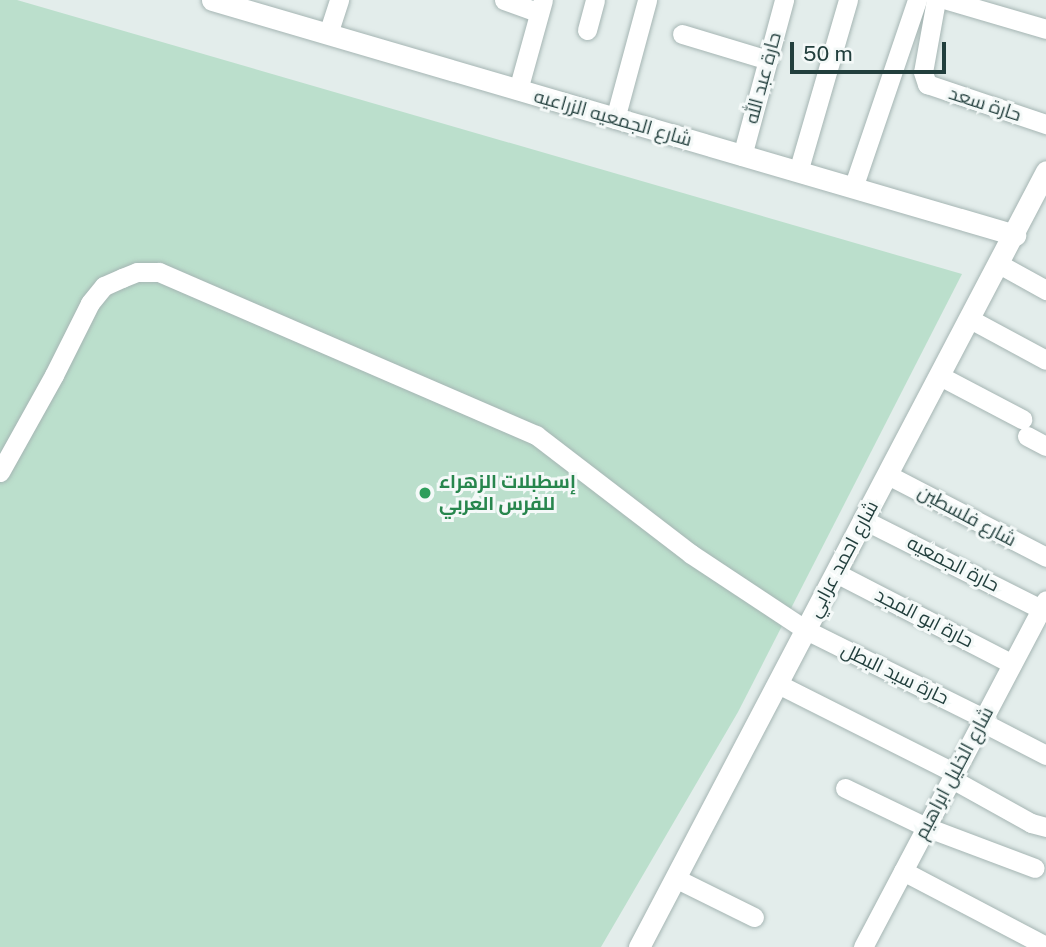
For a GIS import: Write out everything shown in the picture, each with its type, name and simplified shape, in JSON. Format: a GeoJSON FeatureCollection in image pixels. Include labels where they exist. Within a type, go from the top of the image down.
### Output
{"type":"FeatureCollection","features":[{"type":"Feature","properties":{"kind":"street"},"geometry":{"type":"LineString","coordinates":[[328,34],[339,0]]}},
{"type":"Feature","properties":{"kind":"street"},"geometry":{"type":"LineString","coordinates":[[504,0],[541,6],[518,90]]}},
{"type":"Feature","properties":{"kind":"street"},"geometry":{"type":"LineString","coordinates":[[587,30],[595,0]]}},
{"type":"Feature","properties":{"kind":"street"},"geometry":{"type":"LineString","coordinates":[[615,119],[647,0]]}},
{"type":"Feature","properties":{"kind":"street","name":"حارة عبد الله"},"geometry":{"type":"LineString","coordinates":[[742,156],[784,0]]}},
{"type":"Feature","properties":{"kind":"street"},"geometry":{"type":"LineString","coordinates":[[798,172],[848,0]]}},
{"type":"Feature","properties":{"kind":"street"},"geometry":{"type":"LineString","coordinates":[[853,188],[917,0]]}},
{"type":"Feature","properties":{"kind":"street","name":"حارة سعد"},"geometry":{"type":"LineString","coordinates":[[936,0],[923,72],[927,84],[1046,124]]}},
{"type":"Feature","properties":{"kind":"street"},"geometry":{"type":"LineString","coordinates":[[947,0],[984,5],[1046,29]]}},
{"type":"Feature","properties":{"kind":"street","name":"شارع الجمعيه الزراعيه"},"geometry":{"type":"LineString","coordinates":[[222,1],[1015,235]]}},
{"type":"Feature","properties":{"kind":"street"},"geometry":{"type":"LineString","coordinates":[[682,34],[768,60]]}},
{"type":"Feature","properties":{"kind":"street","name":"شارع احمد عرابي"},"geometry":{"type":"LineString","coordinates":[[639,947],[1015,235],[1046,171]]}},
{"type":"Feature","properties":{"kind":"street"},"geometry":{"type":"LineString","coordinates":[[999,264],[1046,290]]}},
{"type":"Feature","properties":{"kind":"street","name":"حارة سيد البطل"},"geometry":{"type":"LineString","coordinates":[[0,472],[90,303],[104,286],[137,272],[159,272],[536,435],[691,554],[806,630],[1046,755]]}},
{"type":"Feature","properties":{"kind":"street"},"geometry":{"type":"LineString","coordinates":[[970,319],[1046,360]]}},
{"type":"Feature","properties":{"kind":"street"},"geometry":{"type":"LineString","coordinates":[[940,376],[1024,428],[1046,446]]}},
{"type":"Feature","properties":{"kind":"street","name":"شارع فلسطين"},"geometry":{"type":"LineString","coordinates":[[888,475],[1046,557]]}},
{"type":"Feature","properties":{"kind":"street","name":"حارة الجمعيه"},"geometry":{"type":"LineString","coordinates":[[864,520],[1043,604]]}},
{"type":"Feature","properties":{"kind":"street","name":"حارة ابو المجد"},"geometry":{"type":"LineString","coordinates":[[836,573],[1012,664]]}},
{"type":"Feature","properties":{"kind":"street","name":"شارع الخليل ابراهيم"},"geometry":{"type":"LineString","coordinates":[[863,947],[1043,604]]}},
{"type":"Feature","properties":{"kind":"street"},"geometry":{"type":"LineString","coordinates":[[778,684],[953,776],[1039,825]]}},
{"type":"Feature","properties":{"kind":"street"},"geometry":{"type":"LineString","coordinates":[[845,788],[926,827],[1035,868]]}},
{"type":"Feature","properties":{"kind":"street"},"geometry":{"type":"LineString","coordinates":[[903,871],[1046,946]]}},
{"type":"Feature","properties":{"kind":"street"},"geometry":{"type":"LineString","coordinates":[[675,878],[754,917]]}},
{"type":"Feature","properties":{"kind":"green space","name":"إسطبلات الزهراء للفرس العربي"},"geometry":{"type":"Polygon","coordinates":[[[0,0],[17,0],[962,274],[738,712],[601,947],[0,947],[0,0]]]}},
{"type":"Feature","properties":{"kind":"place","name":"إسطبلات الزهراء للفرس العربي"},"geometry":{"type":"Point","coordinates":[425,493]}}]}
